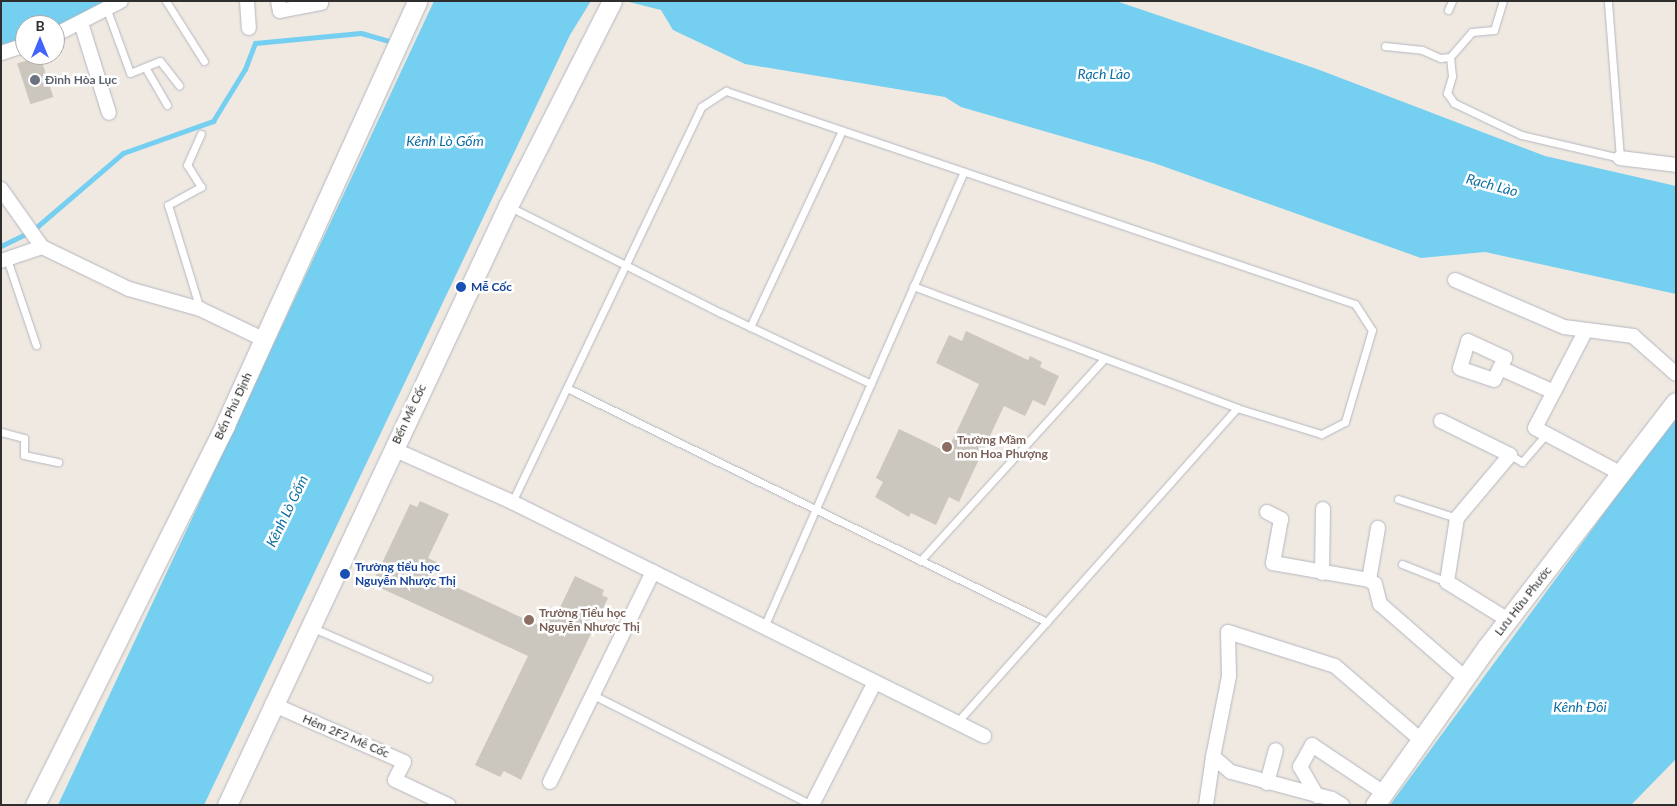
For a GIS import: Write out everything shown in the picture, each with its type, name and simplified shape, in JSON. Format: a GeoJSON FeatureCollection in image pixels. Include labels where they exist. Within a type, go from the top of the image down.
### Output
{"type":"FeatureCollection","features":[{"type":"Feature","properties":{"kind":"street"},"geometry":{"type":"LineString","coordinates":[[65,30],[121,1]]}},
{"type":"Feature","properties":{"kind":"street"},"geometry":{"type":"LineString","coordinates":[[247,1],[249,28]]}},
{"type":"Feature","properties":{"kind":"street"},"geometry":{"type":"LineString","coordinates":[[278,1],[280,11],[321,3]]}},
{"type":"Feature","properties":{"kind":"street","name":"Bến Phú Định"},"geometry":{"type":"LineString","coordinates":[[35,805],[225,425],[417,1]]}},
{"type":"Feature","properties":{"kind":"street","name":"Bến Mễ Cốc"},"geometry":{"type":"LineString","coordinates":[[227,805],[272,704],[508,206],[601,29],[612,1]]}},
{"type":"Feature","properties":{"kind":"street"},"geometry":{"type":"LineString","coordinates":[[81,23],[109,113]]}},
{"type":"Feature","properties":{"kind":"street"},"geometry":{"type":"LineString","coordinates":[[1,53],[15,48]]}},
{"type":"Feature","properties":{"kind":"street"},"geometry":{"type":"LineString","coordinates":[[1620,158],[1676,165]]}},
{"type":"Feature","properties":{"kind":"street"},"geometry":{"type":"LineString","coordinates":[[1,189],[42,247],[129,289],[200,309],[263,339]]}},
{"type":"Feature","properties":{"kind":"street"},"geometry":{"type":"LineString","coordinates":[[4,260],[42,247]]}},
{"type":"Feature","properties":{"kind":"street"},"geometry":{"type":"LineString","coordinates":[[1456,280],[1564,327],[1633,336],[1676,374]]}},
{"type":"Feature","properties":{"kind":"street"},"geometry":{"type":"LineString","coordinates":[[1586,330],[1535,428],[1622,474]]}},
{"type":"Feature","properties":{"kind":"street"},"geometry":{"type":"LineString","coordinates":[[1500,368],[1554,392]]}},
{"type":"Feature","properties":{"kind":"street","name":"Lưu Hữu Phước"},"geometry":{"type":"LineString","coordinates":[[1379,799],[1508,620],[1676,402]]}},
{"type":"Feature","properties":{"kind":"street"},"geometry":{"type":"LineString","coordinates":[[1441,421],[1510,455],[1457,518],[1447,582],[1508,620]]}},
{"type":"Feature","properties":{"kind":"street"},"geometry":{"type":"LineString","coordinates":[[393,449],[512,502],[984,736]]}},
{"type":"Feature","properties":{"kind":"street"},"geometry":{"type":"LineString","coordinates":[[1322,573],[1323,509]]}},
{"type":"Feature","properties":{"kind":"street"},"geometry":{"type":"LineString","coordinates":[[1267,512],[1281,519],[1274,563],[1369,580],[1375,584],[1380,604],[1465,678]]}},
{"type":"Feature","properties":{"kind":"street"},"geometry":{"type":"LineString","coordinates":[[1369,580],[1378,528]]}},
{"type":"Feature","properties":{"kind":"street"},"geometry":{"type":"LineString","coordinates":[[550,782],[653,572]]}},
{"type":"Feature","properties":{"kind":"street"},"geometry":{"type":"LineString","coordinates":[[1206,805],[1213,757],[1229,676],[1228,632],[1335,666],[1421,740]]}},
{"type":"Feature","properties":{"kind":"street"},"geometry":{"type":"LineString","coordinates":[[812,805],[875,682]]}},
{"type":"Feature","properties":{"kind":"street","name":"Hẻm 2F2 Mễ Cốc"},"geometry":{"type":"LineString","coordinates":[[272,704],[404,762],[396,780],[448,805]]}},
{"type":"Feature","properties":{"kind":"street"},"geometry":{"type":"LineString","coordinates":[[1317,796],[1300,767],[1312,746],[1379,799]]}},
{"type":"Feature","properties":{"kind":"street"},"geometry":{"type":"LineString","coordinates":[[1267,783],[1276,750]]}},
{"type":"Feature","properties":{"kind":"street"},"geometry":{"type":"LineString","coordinates":[[1213,757],[1231,772],[1317,796],[1342,805]]}},
{"type":"Feature","properties":{"kind":"lane"},"geometry":{"type":"LineString","coordinates":[[166,1],[204,61]]}},
{"type":"Feature","properties":{"kind":"lane"},"geometry":{"type":"LineString","coordinates":[[1448,10],[1452,1]]}},
{"type":"Feature","properties":{"kind":"lane"},"geometry":{"type":"LineString","coordinates":[[1385,46],[1422,50],[1440,58],[1450,57],[1472,32],[1494,30],[1503,1]]}},
{"type":"Feature","properties":{"kind":"lane"},"geometry":{"type":"LineString","coordinates":[[1450,57],[1452,76],[1447,93],[1454,103],[1521,135],[1620,158],[1608,1]]}},
{"type":"Feature","properties":{"kind":"lane"},"geometry":{"type":"LineString","coordinates":[[107,10],[130,73],[160,61],[179,84]]}},
{"type":"Feature","properties":{"kind":"lane"},"geometry":{"type":"LineString","coordinates":[[145,67],[167,105]]}},
{"type":"Feature","properties":{"kind":"lane"},"geometry":{"type":"LineString","coordinates":[[512,502],[701,107],[726,91],[1355,304],[1372,330],[1345,422],[1321,434],[1237,408],[1103,360],[913,286]]}},
{"type":"Feature","properties":{"kind":"lane"},"geometry":{"type":"LineString","coordinates":[[750,327],[842,130]]}},
{"type":"Feature","properties":{"kind":"lane"},"geometry":{"type":"LineString","coordinates":[[200,134],[187,165],[200,187],[168,205],[200,309]]}},
{"type":"Feature","properties":{"kind":"lane"},"geometry":{"type":"LineString","coordinates":[[764,627],[964,172]]}},
{"type":"Feature","properties":{"kind":"lane"},"geometry":{"type":"LineString","coordinates":[[508,206],[750,327],[871,384]]}},
{"type":"Feature","properties":{"kind":"lane"},"geometry":{"type":"LineString","coordinates":[[4,260],[36,345]]}},
{"type":"Feature","properties":{"kind":"lane"},"geometry":{"type":"LineString","coordinates":[[920,560],[1103,360]]}},
{"type":"Feature","properties":{"kind":"lane"},"geometry":{"type":"LineString","coordinates":[[566,388],[1047,622]]}},
{"type":"Feature","properties":{"kind":"lane"},"geometry":{"type":"LineString","coordinates":[[957,722],[1237,408]]}},
{"type":"Feature","properties":{"kind":"lane"},"geometry":{"type":"LineString","coordinates":[[1,432],[24,438],[24,455],[58,462]]}},
{"type":"Feature","properties":{"kind":"lane"},"geometry":{"type":"LineString","coordinates":[[1510,455],[1522,462],[1546,434]]}},
{"type":"Feature","properties":{"kind":"lane"},"geometry":{"type":"LineString","coordinates":[[1398,499],[1457,518]]}},
{"type":"Feature","properties":{"kind":"lane"},"geometry":{"type":"LineString","coordinates":[[1402,564],[1447,582]]}},
{"type":"Feature","properties":{"kind":"lane"},"geometry":{"type":"LineString","coordinates":[[309,626],[428,678]]}},
{"type":"Feature","properties":{"kind":"lane"},"geometry":{"type":"LineString","coordinates":[[593,695],[812,805]]}},
{"type":"Feature","properties":{"kind":"water"},"geometry":{"type":"Polygon","coordinates":[[[1,1],[105,1],[65,24],[65,15],[15,15],[15,41],[1,46],[1,1]]]}},
{"type":"Feature","properties":{"kind":"water","name":"Kênh Lò Gốm"},"geometry":{"type":"Polygon","coordinates":[[[434,1],[591,1],[570,35],[204,805],[58,805],[434,1]]]}},
{"type":"Feature","properties":{"kind":"water","name":"Rạch Lào"},"geometry":{"type":"Polygon","coordinates":[[[625,1],[1116,1],[1317,69],[1545,156],[1676,186],[1676,294],[1485,252],[1421,258],[1154,163],[961,107],[945,97],[745,64],[673,30],[661,10],[625,1]]]}},
{"type":"Feature","properties":{"kind":"water","name":"Kênh Đôi"},"geometry":{"type":"Polygon","coordinates":[[[1676,415],[1676,759],[1631,805],[1390,805],[1676,415]]]}},
{"type":"Feature","properties":{"kind":"building","name":"Đình Hòa Lục"},"geometry":{"type":"Polygon","coordinates":[[[18,65],[43,65],[53,97],[30,104],[18,65]]]}},
{"type":"Feature","properties":{"kind":"building"},"geometry":{"type":"Polygon","coordinates":[[[966,331],[1028,360],[1030,356],[1042,362],[1040,367],[1059,376],[1045,406],[1033,400],[1025,416],[1004,406],[959,502],[949,497],[936,525],[911,513],[909,517],[875,497],[883,482],[876,478],[899,429],[947,452],[979,384],[936,363],[949,335],[962,341],[966,331]]]}},
{"type":"Feature","properties":{"kind":"building"},"geometry":{"type":"Polygon","coordinates":[[[420,501],[449,514],[428,558],[438,563],[432,576],[540,626],[547,612],[556,616],[575,576],[604,590],[602,595],[608,598],[521,780],[504,771],[500,777],[475,765],[528,656],[372,584],[410,504],[417,507],[420,501]]]}},
{"type":"Feature","properties":{"kind":"waterway"},"geometry":{"type":"LineString","coordinates":[[1,246],[32,231],[123,153],[213,121],[245,69],[255,43],[361,33],[393,42]]}},
{"type":"Feature","properties":{"kind":"place","name":"Đình Hòa Lục"},"geometry":{"type":"Point","coordinates":[35,80]}},
{"type":"Feature","properties":{"kind":"place","name":"Mễ Cốc"},"geometry":{"type":"Point","coordinates":[461,287]}},
{"type":"Feature","properties":{"kind":"place","name":"Trường Mầm non Hoa Phượng"},"geometry":{"type":"Point","coordinates":[947,447]}},
{"type":"Feature","properties":{"kind":"place","name":"Trường tiểu học Nguyễn Nhược Thị"},"geometry":{"type":"Point","coordinates":[345,574]}},
{"type":"Feature","properties":{"kind":"place","name":"Trường Tiểu học Nguyễn Nhược Thị"},"geometry":{"type":"Point","coordinates":[529,620]}}]}
